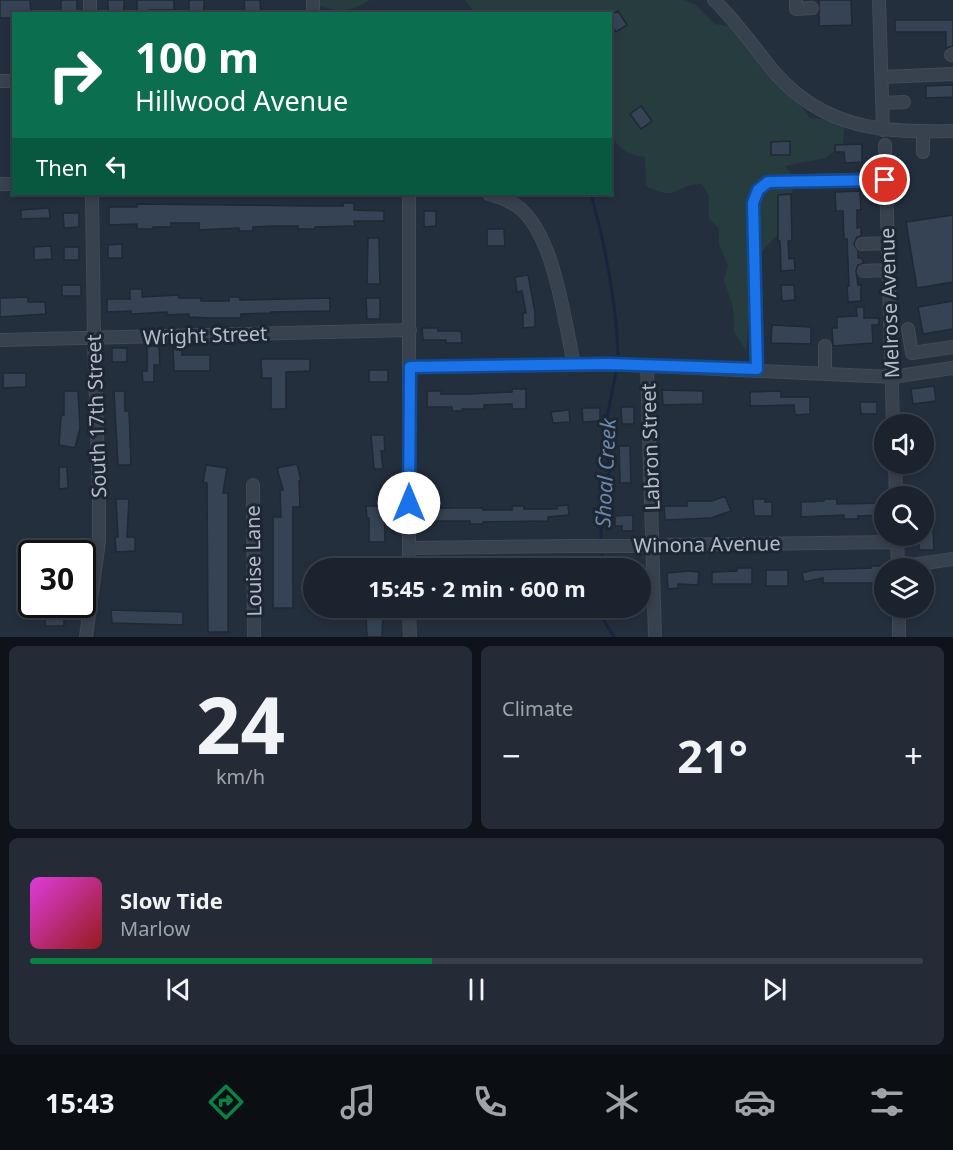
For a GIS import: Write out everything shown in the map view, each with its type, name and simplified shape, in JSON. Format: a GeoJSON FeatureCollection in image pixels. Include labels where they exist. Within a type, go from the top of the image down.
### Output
{"type":"FeatureCollection","features":[{"type":"Feature","properties":{"kind":"street"},"geometry":{"type":"LineString","coordinates":[[714,0],[742,28],[750,43],[778,76],[802,98],[829,115],[858,126],[883,130],[953,131]]}},
{"type":"Feature","properties":{"kind":"street"},"geometry":{"type":"LineString","coordinates":[[796,0],[796,9],[812,8]]}},
{"type":"Feature","properties":{"kind":"street"},"geometry":{"type":"LineString","coordinates":[[879,0],[883,130]]}},
{"type":"Feature","properties":{"kind":"street"},"geometry":{"type":"LineString","coordinates":[[882,77],[953,74]]}},
{"type":"Feature","properties":{"kind":"street"},"geometry":{"type":"LineString","coordinates":[[883,103],[904,102]]}},
{"type":"Feature","properties":{"kind":"street"},"geometry":{"type":"LineString","coordinates":[[922,132],[923,152]]}},
{"type":"Feature","properties":{"kind":"street","name":"Melrose Avenue"},"geometry":{"type":"LineString","coordinates":[[885,146],[893,414]]}},
{"type":"Feature","properties":{"kind":"street"},"geometry":{"type":"LineString","coordinates":[[757,369],[753,203],[758,190],[768,182],[885,180]]}},
{"type":"Feature","properties":{"kind":"street","name":"South 17th Street"},"geometry":{"type":"LineString","coordinates":[[86,637],[99,542],[92,195]]}},
{"type":"Feature","properties":{"kind":"street"},"geometry":{"type":"LineString","coordinates":[[408,195],[409,558]]}},
{"type":"Feature","properties":{"kind":"street"},"geometry":{"type":"LineString","coordinates":[[492,195],[503,198],[521,209],[540,231],[554,272],[574,364]]}},
{"type":"Feature","properties":{"kind":"street"},"geometry":{"type":"LineString","coordinates":[[862,244],[887,243]]}},
{"type":"Feature","properties":{"kind":"street"},"geometry":{"type":"LineString","coordinates":[[864,271],[888,270]]}},
{"type":"Feature","properties":{"kind":"street"},"geometry":{"type":"LineString","coordinates":[[908,329],[912,353],[953,347]]}},
{"type":"Feature","properties":{"kind":"street","name":"Wright Street"},"geometry":{"type":"LineString","coordinates":[[0,340],[410,330]]}},
{"type":"Feature","properties":{"kind":"street"},"geometry":{"type":"LineString","coordinates":[[825,346],[825,373]]}},
{"type":"Feature","properties":{"kind":"street"},"geometry":{"type":"LineString","coordinates":[[410,367],[647,365],[892,377],[953,368]]}},
{"type":"Feature","properties":{"kind":"street","name":"Labron Street"},"geometry":{"type":"LineString","coordinates":[[647,365],[655,637]]}},
{"type":"Feature","properties":{"kind":"street","name":"Louise Lane"},"geometry":{"type":"LineString","coordinates":[[253,485],[254,637]]}},
{"type":"Feature","properties":{"kind":"street","name":"Winona Avenue"},"geometry":{"type":"LineString","coordinates":[[409,548],[874,540]]}},
{"type":"Feature","properties":{"kind":"street"},"geometry":{"type":"LineString","coordinates":[[934,562],[953,559]]}},
{"type":"Feature","properties":{"kind":"street"},"geometry":{"type":"LineString","coordinates":[[410,618],[410,637]]}},
{"type":"Feature","properties":{"kind":"street"},"geometry":{"type":"LineString","coordinates":[[898,618],[899,637]]}},
{"type":"Feature","properties":{"kind":"green space"},"geometry":{"type":"Polygon","coordinates":[[[313,0],[370,0],[348,10],[336,10],[313,3],[313,0]]]}},
{"type":"Feature","properties":{"kind":"green space"},"geometry":{"type":"Polygon","coordinates":[[[465,0],[684,0],[696,5],[715,24],[742,28],[810,118],[845,121],[843,144],[826,158],[785,166],[796,181],[778,234],[754,260],[746,351],[734,331],[733,308],[724,280],[728,266],[719,244],[719,229],[709,218],[709,196],[702,184],[671,193],[657,191],[646,186],[645,157],[626,151],[612,138],[612,12],[474,12],[465,0]]]}},
{"type":"Feature","properties":{"kind":"building"},"geometry":{"type":"Polygon","coordinates":[[[0,0],[30,0],[31,12],[12,12],[11,18],[0,18],[0,0]]]}},
{"type":"Feature","properties":{"kind":"building"},"geometry":{"type":"Polygon","coordinates":[[[61,0],[77,0],[77,12],[61,12],[61,0]]]}},
{"type":"Feature","properties":{"kind":"building"},"geometry":{"type":"Polygon","coordinates":[[[108,0],[124,0],[124,12],[108,12],[108,0]]]}},
{"type":"Feature","properties":{"kind":"building"},"geometry":{"type":"Polygon","coordinates":[[[137,0],[174,0],[174,10],[137,12],[137,0]]]}},
{"type":"Feature","properties":{"kind":"building"},"geometry":{"type":"Polygon","coordinates":[[[189,0],[204,0],[204,12],[189,12],[189,0]]]}},
{"type":"Feature","properties":{"kind":"building"},"geometry":{"type":"Polygon","coordinates":[[[244,0],[260,0],[261,12],[245,12],[244,0]]]}},
{"type":"Feature","properties":{"kind":"building"},"geometry":{"type":"Polygon","coordinates":[[[819,0],[851,0],[852,25],[819,26],[819,0]]]}},
{"type":"Feature","properties":{"kind":"building"},"geometry":{"type":"Polygon","coordinates":[[[618,11],[627,25],[616,32],[612,26],[612,14],[618,11]]]}},
{"type":"Feature","properties":{"kind":"building"},"geometry":{"type":"Polygon","coordinates":[[[895,20],[953,20],[953,46],[946,48],[946,32],[895,32],[895,20]]]}},
{"type":"Feature","properties":{"kind":"building"},"geometry":{"type":"Polygon","coordinates":[[[953,85],[953,97],[926,98],[926,86],[953,85]]]}},
{"type":"Feature","properties":{"kind":"building"},"geometry":{"type":"Polygon","coordinates":[[[641,106],[652,121],[641,129],[630,114],[641,106]]]}},
{"type":"Feature","properties":{"kind":"building"},"geometry":{"type":"Polygon","coordinates":[[[790,141],[790,155],[771,155],[771,142],[790,141]]]}},
{"type":"Feature","properties":{"kind":"building"},"geometry":{"type":"Polygon","coordinates":[[[862,144],[862,162],[845,163],[844,152],[835,152],[835,145],[862,144]]]}},
{"type":"Feature","properties":{"kind":"building"},"geometry":{"type":"Polygon","coordinates":[[[860,191],[861,210],[857,210],[857,228],[861,227],[861,236],[857,237],[854,244],[858,251],[858,258],[862,258],[863,263],[858,265],[856,271],[858,285],[861,285],[861,301],[848,302],[847,239],[844,239],[843,211],[836,211],[835,192],[860,191]]]}},
{"type":"Feature","properties":{"kind":"building"},"geometry":{"type":"Polygon","coordinates":[[[791,194],[792,241],[788,241],[789,259],[794,258],[795,270],[781,271],[780,241],[778,241],[778,195],[791,194]]]}},
{"type":"Feature","properties":{"kind":"building"},"geometry":{"type":"Polygon","coordinates":[[[343,203],[354,203],[354,210],[384,211],[384,221],[354,221],[355,226],[315,227],[315,229],[298,229],[298,226],[253,227],[253,231],[239,231],[239,228],[199,230],[199,223],[171,223],[171,227],[153,227],[153,229],[137,229],[137,224],[109,225],[109,207],[137,207],[137,204],[343,206],[343,203]]]}},
{"type":"Feature","properties":{"kind":"building"},"geometry":{"type":"Polygon","coordinates":[[[49,208],[50,218],[21,219],[21,210],[49,208]]]}},
{"type":"Feature","properties":{"kind":"building"},"geometry":{"type":"Polygon","coordinates":[[[424,211],[436,211],[436,226],[424,227],[424,211]]]}},
{"type":"Feature","properties":{"kind":"building"},"geometry":{"type":"Polygon","coordinates":[[[63,213],[79,213],[79,227],[64,228],[63,213]]]}},
{"type":"Feature","properties":{"kind":"building"},"geometry":{"type":"Polygon","coordinates":[[[953,215],[953,282],[917,288],[906,222],[953,215]]]}},
{"type":"Feature","properties":{"kind":"building"},"geometry":{"type":"Polygon","coordinates":[[[487,229],[504,229],[505,246],[487,246],[487,229]]]}},
{"type":"Feature","properties":{"kind":"building"},"geometry":{"type":"Polygon","coordinates":[[[368,238],[379,238],[380,284],[367,284],[368,238]]]}},
{"type":"Feature","properties":{"kind":"building"},"geometry":{"type":"Polygon","coordinates":[[[122,244],[122,258],[108,258],[108,245],[122,244]]]}},
{"type":"Feature","properties":{"kind":"building"},"geometry":{"type":"Polygon","coordinates":[[[51,246],[52,259],[34,260],[34,247],[51,246]]]}},
{"type":"Feature","properties":{"kind":"building"},"geometry":{"type":"Polygon","coordinates":[[[64,247],[79,247],[79,260],[64,260],[64,247]]]}},
{"type":"Feature","properties":{"kind":"building"},"geometry":{"type":"Polygon","coordinates":[[[528,275],[535,312],[535,327],[523,328],[523,313],[526,313],[522,291],[517,292],[515,277],[528,275]]]}},
{"type":"Feature","properties":{"kind":"building"},"geometry":{"type":"Polygon","coordinates":[[[62,285],[81,285],[81,296],[62,296],[62,285]]]}},
{"type":"Feature","properties":{"kind":"building"},"geometry":{"type":"Polygon","coordinates":[[[781,285],[794,285],[795,300],[782,301],[781,285]]]}},
{"type":"Feature","properties":{"kind":"building"},"geometry":{"type":"Polygon","coordinates":[[[130,289],[142,289],[142,297],[178,295],[179,298],[201,298],[201,301],[229,301],[229,297],[240,297],[240,300],[330,298],[330,311],[241,314],[241,318],[189,317],[189,314],[167,315],[167,312],[131,314],[131,311],[107,312],[107,299],[130,299],[130,289]]]}},
{"type":"Feature","properties":{"kind":"building"},"geometry":{"type":"Polygon","coordinates":[[[28,297],[28,302],[45,302],[46,314],[0,317],[0,298],[28,297]]]}},
{"type":"Feature","properties":{"kind":"building"},"geometry":{"type":"Polygon","coordinates":[[[366,298],[380,298],[380,319],[367,319],[366,298]]]}},
{"type":"Feature","properties":{"kind":"building"},"geometry":{"type":"Polygon","coordinates":[[[953,301],[953,329],[923,334],[918,307],[953,301]]]}},
{"type":"Feature","properties":{"kind":"building"},"geometry":{"type":"Polygon","coordinates":[[[856,307],[864,307],[864,318],[879,318],[879,325],[872,325],[873,343],[833,346],[832,328],[837,328],[837,317],[857,316],[856,307]]]}},
{"type":"Feature","properties":{"kind":"building"},"geometry":{"type":"Polygon","coordinates":[[[772,325],[811,327],[811,344],[771,343],[772,325]]]}},
{"type":"Feature","properties":{"kind":"building"},"geometry":{"type":"Polygon","coordinates":[[[422,328],[461,331],[462,343],[423,340],[422,328]]]}},
{"type":"Feature","properties":{"kind":"building"},"geometry":{"type":"Polygon","coordinates":[[[147,346],[159,346],[160,365],[154,365],[154,382],[143,382],[142,371],[147,371],[147,346]]]}},
{"type":"Feature","properties":{"kind":"building"},"geometry":{"type":"Polygon","coordinates":[[[173,346],[182,346],[182,355],[210,355],[210,371],[174,371],[173,346]]]}},
{"type":"Feature","properties":{"kind":"building"},"geometry":{"type":"Polygon","coordinates":[[[112,348],[127,348],[127,362],[112,362],[112,348]]]}},
{"type":"Feature","properties":{"kind":"building"},"geometry":{"type":"Polygon","coordinates":[[[261,359],[310,359],[310,371],[286,372],[286,409],[271,409],[271,378],[262,378],[261,359]]]}},
{"type":"Feature","properties":{"kind":"building"},"geometry":{"type":"Polygon","coordinates":[[[369,370],[388,370],[388,382],[369,382],[369,370]]]}},
{"type":"Feature","properties":{"kind":"building"},"geometry":{"type":"Polygon","coordinates":[[[3,373],[26,373],[26,387],[3,388],[3,373]]]}},
{"type":"Feature","properties":{"kind":"building"},"geometry":{"type":"Polygon","coordinates":[[[934,386],[936,401],[913,404],[911,389],[934,386]]]}},
{"type":"Feature","properties":{"kind":"building"},"geometry":{"type":"Polygon","coordinates":[[[512,389],[526,389],[526,409],[512,409],[512,404],[484,405],[484,409],[462,409],[463,411],[452,411],[452,407],[427,407],[427,391],[441,391],[441,394],[468,394],[512,392],[512,389]]]}},
{"type":"Feature","properties":{"kind":"building"},"geometry":{"type":"Polygon","coordinates":[[[662,390],[703,391],[703,404],[663,405],[662,390]]]}},
{"type":"Feature","properties":{"kind":"building"},"geometry":{"type":"Polygon","coordinates":[[[64,391],[78,391],[80,428],[75,448],[59,445],[61,416],[64,415],[64,391]]]}},
{"type":"Feature","properties":{"kind":"building"},"geometry":{"type":"Polygon","coordinates":[[[114,391],[125,391],[125,411],[129,411],[131,465],[118,465],[114,391]]]}},
{"type":"Feature","properties":{"kind":"building"},"geometry":{"type":"Polygon","coordinates":[[[781,391],[781,397],[810,397],[810,414],[795,415],[794,405],[750,406],[750,392],[781,391]]]}},
{"type":"Feature","properties":{"kind":"building"},"geometry":{"type":"Polygon","coordinates":[[[860,402],[877,402],[877,414],[861,414],[860,402]]]}},
{"type":"Feature","properties":{"kind":"building"},"geometry":{"type":"Polygon","coordinates":[[[621,407],[634,407],[634,424],[622,424],[621,407]]]}},
{"type":"Feature","properties":{"kind":"building"},"geometry":{"type":"Polygon","coordinates":[[[582,408],[600,408],[600,421],[583,422],[582,408]]]}},
{"type":"Feature","properties":{"kind":"building"},"geometry":{"type":"Polygon","coordinates":[[[569,410],[570,422],[553,423],[551,412],[569,410]]]}},
{"type":"Feature","properties":{"kind":"building"},"geometry":{"type":"Polygon","coordinates":[[[371,435],[384,435],[385,451],[381,451],[383,469],[374,469],[371,435]]]}},
{"type":"Feature","properties":{"kind":"building"},"geometry":{"type":"Polygon","coordinates":[[[619,446],[630,446],[631,483],[620,483],[619,446]]]}},
{"type":"Feature","properties":{"kind":"building"},"geometry":{"type":"Polygon","coordinates":[[[297,464],[301,481],[299,481],[300,507],[293,507],[293,608],[273,608],[273,517],[281,517],[280,490],[283,490],[277,468],[297,464]]]}},
{"type":"Feature","properties":{"kind":"building"},"geometry":{"type":"Polygon","coordinates":[[[206,465],[227,468],[223,493],[228,493],[228,632],[208,632],[207,483],[203,482],[206,465]]]}},
{"type":"Feature","properties":{"kind":"building"},"geometry":{"type":"Polygon","coordinates":[[[59,467],[67,467],[68,488],[59,489],[59,467]]]}},
{"type":"Feature","properties":{"kind":"building"},"geometry":{"type":"Polygon","coordinates":[[[725,496],[731,511],[711,518],[665,520],[664,506],[687,506],[687,501],[712,501],[725,496]]]}},
{"type":"Feature","properties":{"kind":"building"},"geometry":{"type":"Polygon","coordinates":[[[116,499],[129,499],[127,537],[135,537],[135,551],[116,552],[115,537],[118,537],[116,499]]]}},
{"type":"Feature","properties":{"kind":"building"},"geometry":{"type":"Polygon","coordinates":[[[753,499],[765,499],[765,502],[772,502],[772,516],[754,516],[753,499]]]}},
{"type":"Feature","properties":{"kind":"building"},"geometry":{"type":"Polygon","coordinates":[[[824,499],[837,499],[837,504],[874,503],[874,515],[858,516],[858,519],[844,519],[844,515],[801,517],[801,502],[824,501],[824,499]]]}},
{"type":"Feature","properties":{"kind":"building"},"geometry":{"type":"Polygon","coordinates":[[[568,505],[569,515],[548,517],[548,521],[470,524],[470,521],[429,521],[429,508],[512,510],[512,506],[524,506],[524,509],[557,509],[557,506],[568,505]]]}},
{"type":"Feature","properties":{"kind":"building"},"geometry":{"type":"Polygon","coordinates":[[[366,506],[384,506],[385,542],[369,542],[369,518],[367,518],[366,506]]]}},
{"type":"Feature","properties":{"kind":"building"},"geometry":{"type":"Polygon","coordinates":[[[633,515],[633,531],[622,531],[622,526],[615,526],[615,516],[633,515]]]}},
{"type":"Feature","properties":{"kind":"building"},"geometry":{"type":"Polygon","coordinates":[[[919,546],[934,546],[934,550],[919,550],[919,546]]]}},
{"type":"Feature","properties":{"kind":"building"},"geometry":{"type":"Polygon","coordinates":[[[874,566],[874,586],[872,583],[823,583],[823,578],[804,582],[802,573],[814,570],[874,566]]]}},
{"type":"Feature","properties":{"kind":"building"},"geometry":{"type":"Polygon","coordinates":[[[737,568],[752,568],[752,584],[712,584],[712,572],[737,571],[737,568]]]}},
{"type":"Feature","properties":{"kind":"building"},"geometry":{"type":"Polygon","coordinates":[[[766,570],[788,570],[788,586],[766,586],[766,570]]]}},
{"type":"Feature","properties":{"kind":"building"},"geometry":{"type":"Polygon","coordinates":[[[699,572],[698,585],[678,584],[678,588],[668,589],[667,573],[699,572]]]}},
{"type":"Feature","properties":{"kind":"building"},"geometry":{"type":"Polygon","coordinates":[[[111,610],[183,612],[183,625],[112,623],[111,610]]]}},
{"type":"Feature","properties":{"kind":"building"},"geometry":{"type":"Polygon","coordinates":[[[45,618],[64,618],[64,626],[45,626],[45,618]]]}},
{"type":"Feature","properties":{"kind":"building"},"geometry":{"type":"Polygon","coordinates":[[[366,618],[383,618],[382,637],[367,637],[366,618]]]}},
{"type":"Feature","properties":{"kind":"waterway","name":"Shoal Creek"},"geometry":{"type":"LineString","coordinates":[[591,195],[609,273],[618,354]]}},
{"type":"Feature","properties":{"kind":"waterway","name":"Shoal Creek"},"geometry":{"type":"LineString","coordinates":[[601,538],[609,473],[605,426],[616,373]]}},
{"type":"Feature","properties":{"kind":"waterway","name":"Shoal Creek"},"geometry":{"type":"LineString","coordinates":[[602,618],[614,637]]}},
{"type":"Feature","properties":{"kind":"route"},"geometry":{"type":"LineString","coordinates":[[409,503],[410,367],[609,364],[757,369],[753,203],[758,190],[768,182],[885,180]]}}]}
